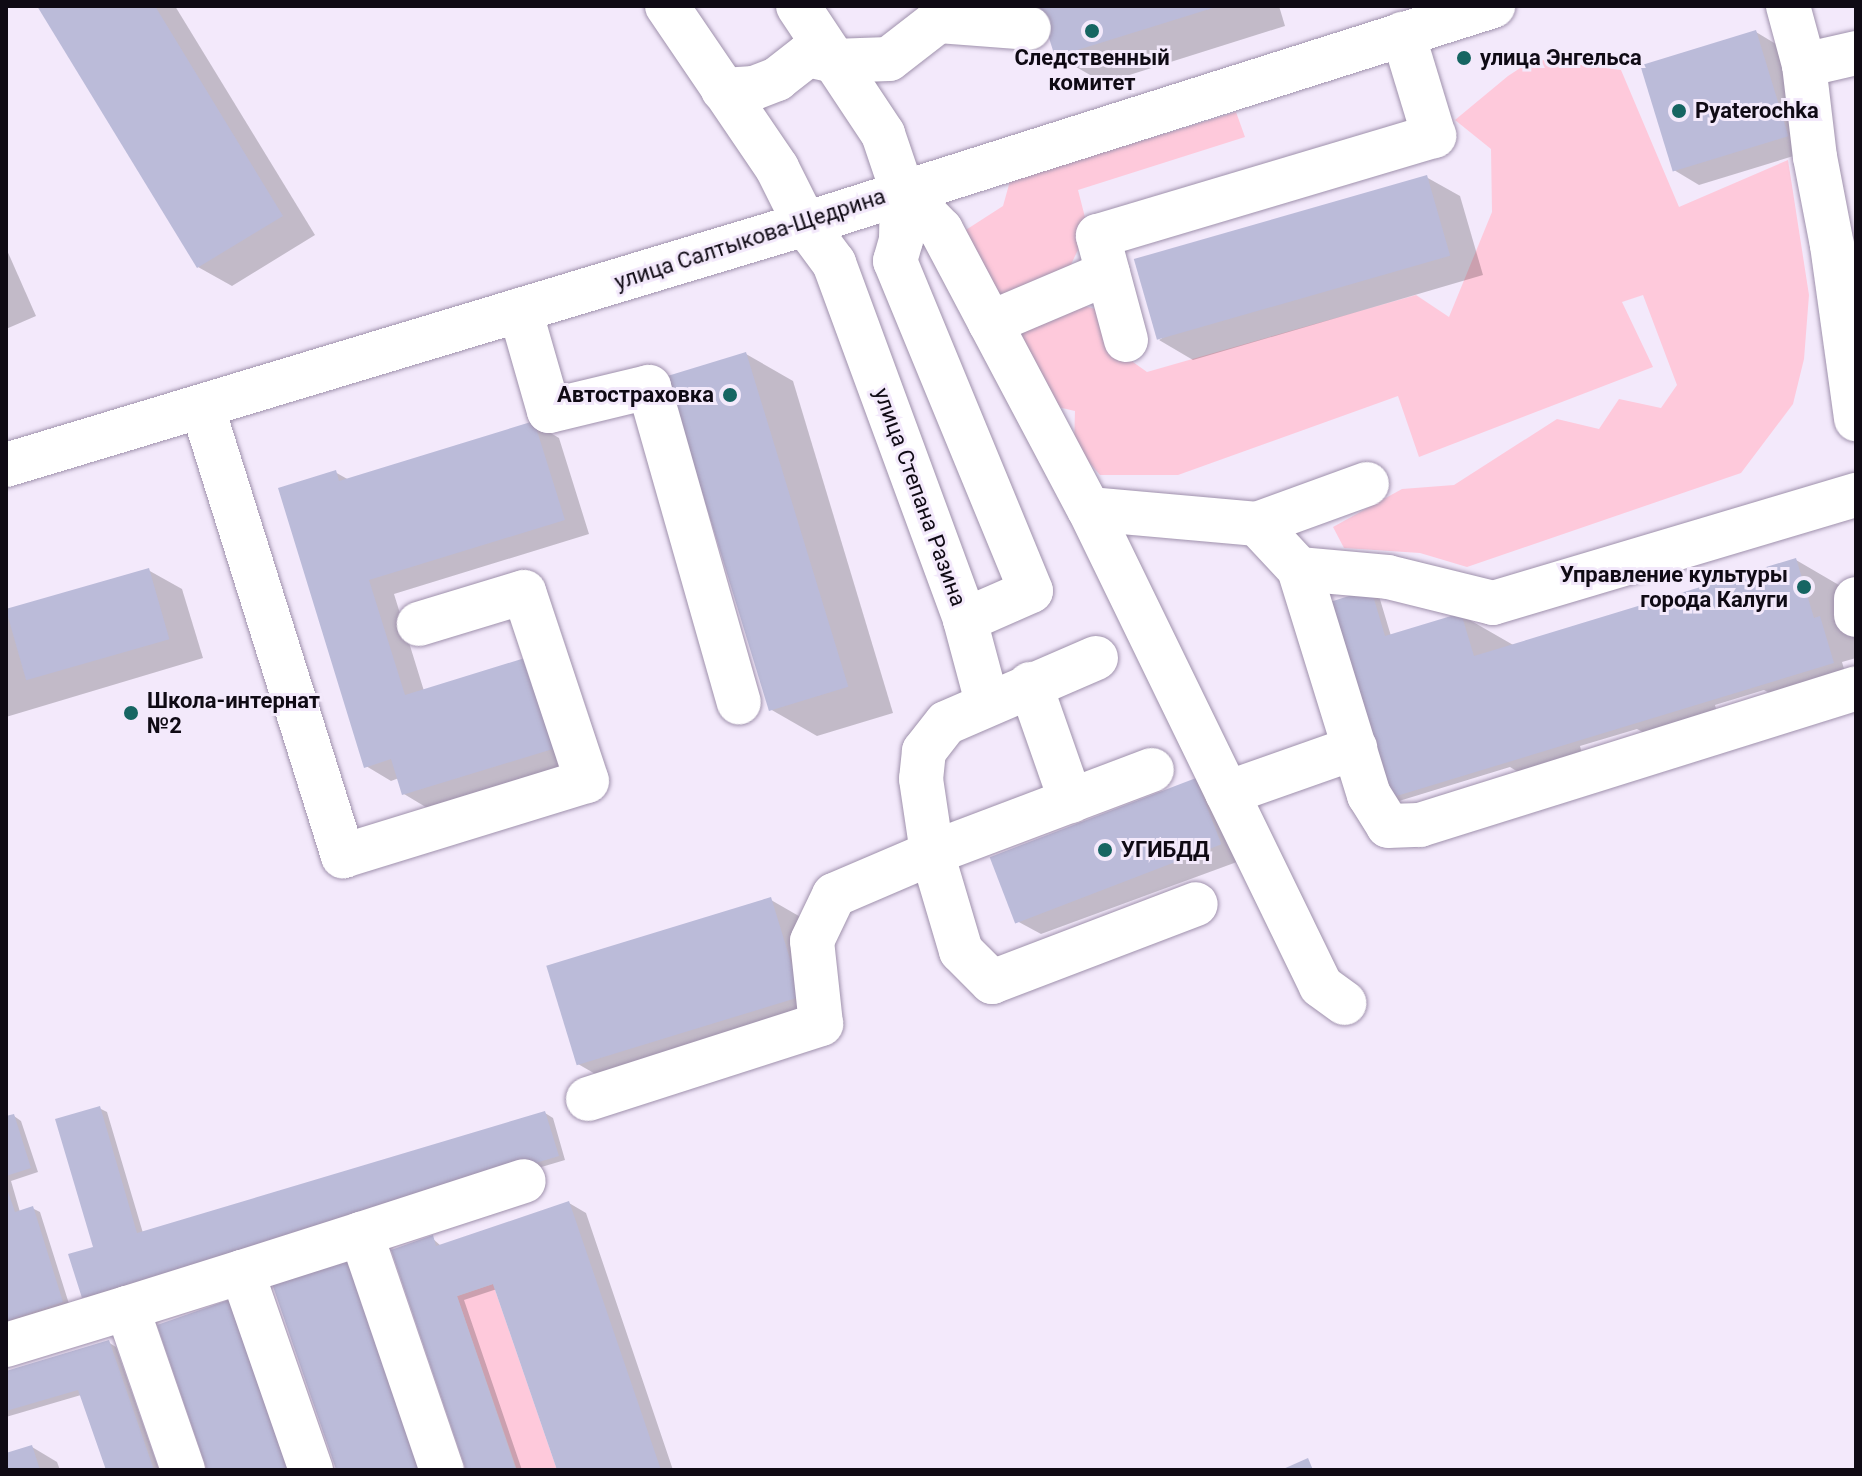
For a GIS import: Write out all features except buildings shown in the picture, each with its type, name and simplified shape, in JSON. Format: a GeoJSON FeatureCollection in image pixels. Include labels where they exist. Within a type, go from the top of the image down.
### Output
{"type":"FeatureCollection","features":[{"type":"Feature","properties":{"kind":"main road","name":"улица Степана Разина"},"geometry":{"type":"LineString","coordinates":[[667,6],[777,168],[805,224],[834,263],[965,620],[1031,591],[895,261],[901,240],[902,190],[883,134],[798,6]]}},
{"type":"Feature","properties":{"kind":"main road","name":"улица Салтыкова-Щедрина"},"geometry":{"type":"LineString","coordinates":[[6,465],[805,224],[902,190],[1493,6]]}},
{"type":"Feature","properties":{"kind":"main road"},"geometry":{"type":"LineString","coordinates":[[1788,6],[1804,65],[1815,157],[1844,248],[1856,419]]}},
{"type":"Feature","properties":{"kind":"main road"},"geometry":{"type":"LineString","coordinates":[[723,90],[754,88],[777,79],[808,55],[833,61],[889,59],[940,14],[1029,28]]}},
{"type":"Feature","properties":{"kind":"main road"},"geometry":{"type":"LineString","coordinates":[[1126,340],[1098,236],[1434,136],[1403,34]]}},
{"type":"Feature","properties":{"kind":"main road"},"geometry":{"type":"LineString","coordinates":[[1804,65],[1856,53]]}},
{"type":"Feature","properties":{"kind":"main road"},"geometry":{"type":"LineString","coordinates":[[902,190],[941,230],[1089,509],[1321,986],[1344,1003]]}},
{"type":"Feature","properties":{"kind":"main road"},"geometry":{"type":"LineString","coordinates":[[990,323],[1108,273]]}},
{"type":"Feature","properties":{"kind":"main road"},"geometry":{"type":"LineString","coordinates":[[520,310],[549,411],[649,387],[739,702]]}},
{"type":"Feature","properties":{"kind":"main road"},"geometry":{"type":"LineString","coordinates":[[202,406],[343,856],[587,781],[524,592],[419,624]]}},
{"type":"Feature","properties":{"kind":"main road"},"geometry":{"type":"LineString","coordinates":[[1089,509],[1257,524],[1367,484]]}},
{"type":"Feature","properties":{"kind":"main road"},"geometry":{"type":"LineString","coordinates":[[1299,569],[1388,577],[1493,603],[1856,495]]}},
{"type":"Feature","properties":{"kind":"main road"},"geometry":{"type":"LineString","coordinates":[[1257,524],[1299,569],[1369,795],[1388,826],[1420,825],[1856,688]]}},
{"type":"Feature","properties":{"kind":"main road"},"geometry":{"type":"LineString","coordinates":[[1856,599],[1856,615]]}},
{"type":"Feature","properties":{"kind":"main road"},"geometry":{"type":"LineString","coordinates":[[965,620],[987,702]]}},
{"type":"Feature","properties":{"kind":"main road"},"geometry":{"type":"LineString","coordinates":[[1096,658],[987,702],[946,723],[924,751],[921,779],[932,853],[961,951],[992,982],[1196,904]]}},
{"type":"Feature","properties":{"kind":"main road"},"geometry":{"type":"LineString","coordinates":[[1030,684],[1071,801]]}},
{"type":"Feature","properties":{"kind":"main road"},"geometry":{"type":"LineString","coordinates":[[1227,793],[1355,748]]}},
{"type":"Feature","properties":{"kind":"main road"},"geometry":{"type":"LineString","coordinates":[[588,1099],[821,1024],[812,941],[834,895],[932,853],[1152,770]]}},
{"type":"Feature","properties":{"kind":"main road"},"geometry":{"type":"LineString","coordinates":[[6,1345],[524,1181]]}},
{"type":"Feature","properties":{"kind":"main road"},"geometry":{"type":"LineString","coordinates":[[361,1234],[442,1470]]}},
{"type":"Feature","properties":{"kind":"main road"},"geometry":{"type":"LineString","coordinates":[[242,1272],[311,1470]]}},
{"type":"Feature","properties":{"kind":"main road"},"geometry":{"type":"LineString","coordinates":[[127,1308],[183,1470]]}},
{"type":"Feature","properties":{"kind":"shaded area"},"geometry":{"type":"Polygon","coordinates":[[[1534,59],[1621,70],[1679,207],[1788,160],[1809,295],[1804,359],[1793,404],[1741,473],[1467,567],[1420,553],[1344,548],[1333,527],[1402,489],[1454,485],[1557,419],[1599,429],[1619,399],[1661,408],[1677,385],[1643,295],[1622,302],[1653,367],[1419,457],[1398,396],[1178,475],[1100,475],[1074,445],[1075,411],[1049,405],[1019,328],[1074,303],[1106,312],[1119,352],[1147,372],[1416,295],[1449,317],[1492,212],[1491,149],[1455,120],[1508,76],[1534,59]]]}},
{"type":"Feature","properties":{"kind":"shaded area"},"geometry":{"type":"Polygon","coordinates":[[[1236,112],[1245,137],[1078,190],[1088,229],[1064,279],[997,306],[958,235],[1003,206],[1010,181],[1236,112]]]}},
{"type":"Feature","properties":{"kind":"shaded area"},"geometry":{"type":"Polygon","coordinates":[[[493,1284],[557,1470],[517,1470],[457,1296],[493,1284]]]}},
{"type":"Feature","properties":{"kind":"place","name":"Следственный комитет"},"geometry":{"type":"Point","coordinates":[1092,31]}},
{"type":"Feature","properties":{"kind":"place","name":"улица Энгельса"},"geometry":{"type":"Point","coordinates":[1464,58]}},
{"type":"Feature","properties":{"kind":"place","name":"Pyaterochka"},"geometry":{"type":"Point","coordinates":[1679,111]}},
{"type":"Feature","properties":{"kind":"place","name":"Автостраховка"},"geometry":{"type":"Point","coordinates":[730,395]}},
{"type":"Feature","properties":{"kind":"place","name":"Управление культуры города Калуги"},"geometry":{"type":"Point","coordinates":[1804,587]}},
{"type":"Feature","properties":{"kind":"place","name":"Школа-интернат №2"},"geometry":{"type":"Point","coordinates":[131,713]}},
{"type":"Feature","properties":{"kind":"place","name":"УГИБДД"},"geometry":{"type":"Point","coordinates":[1105,850]}}]}
